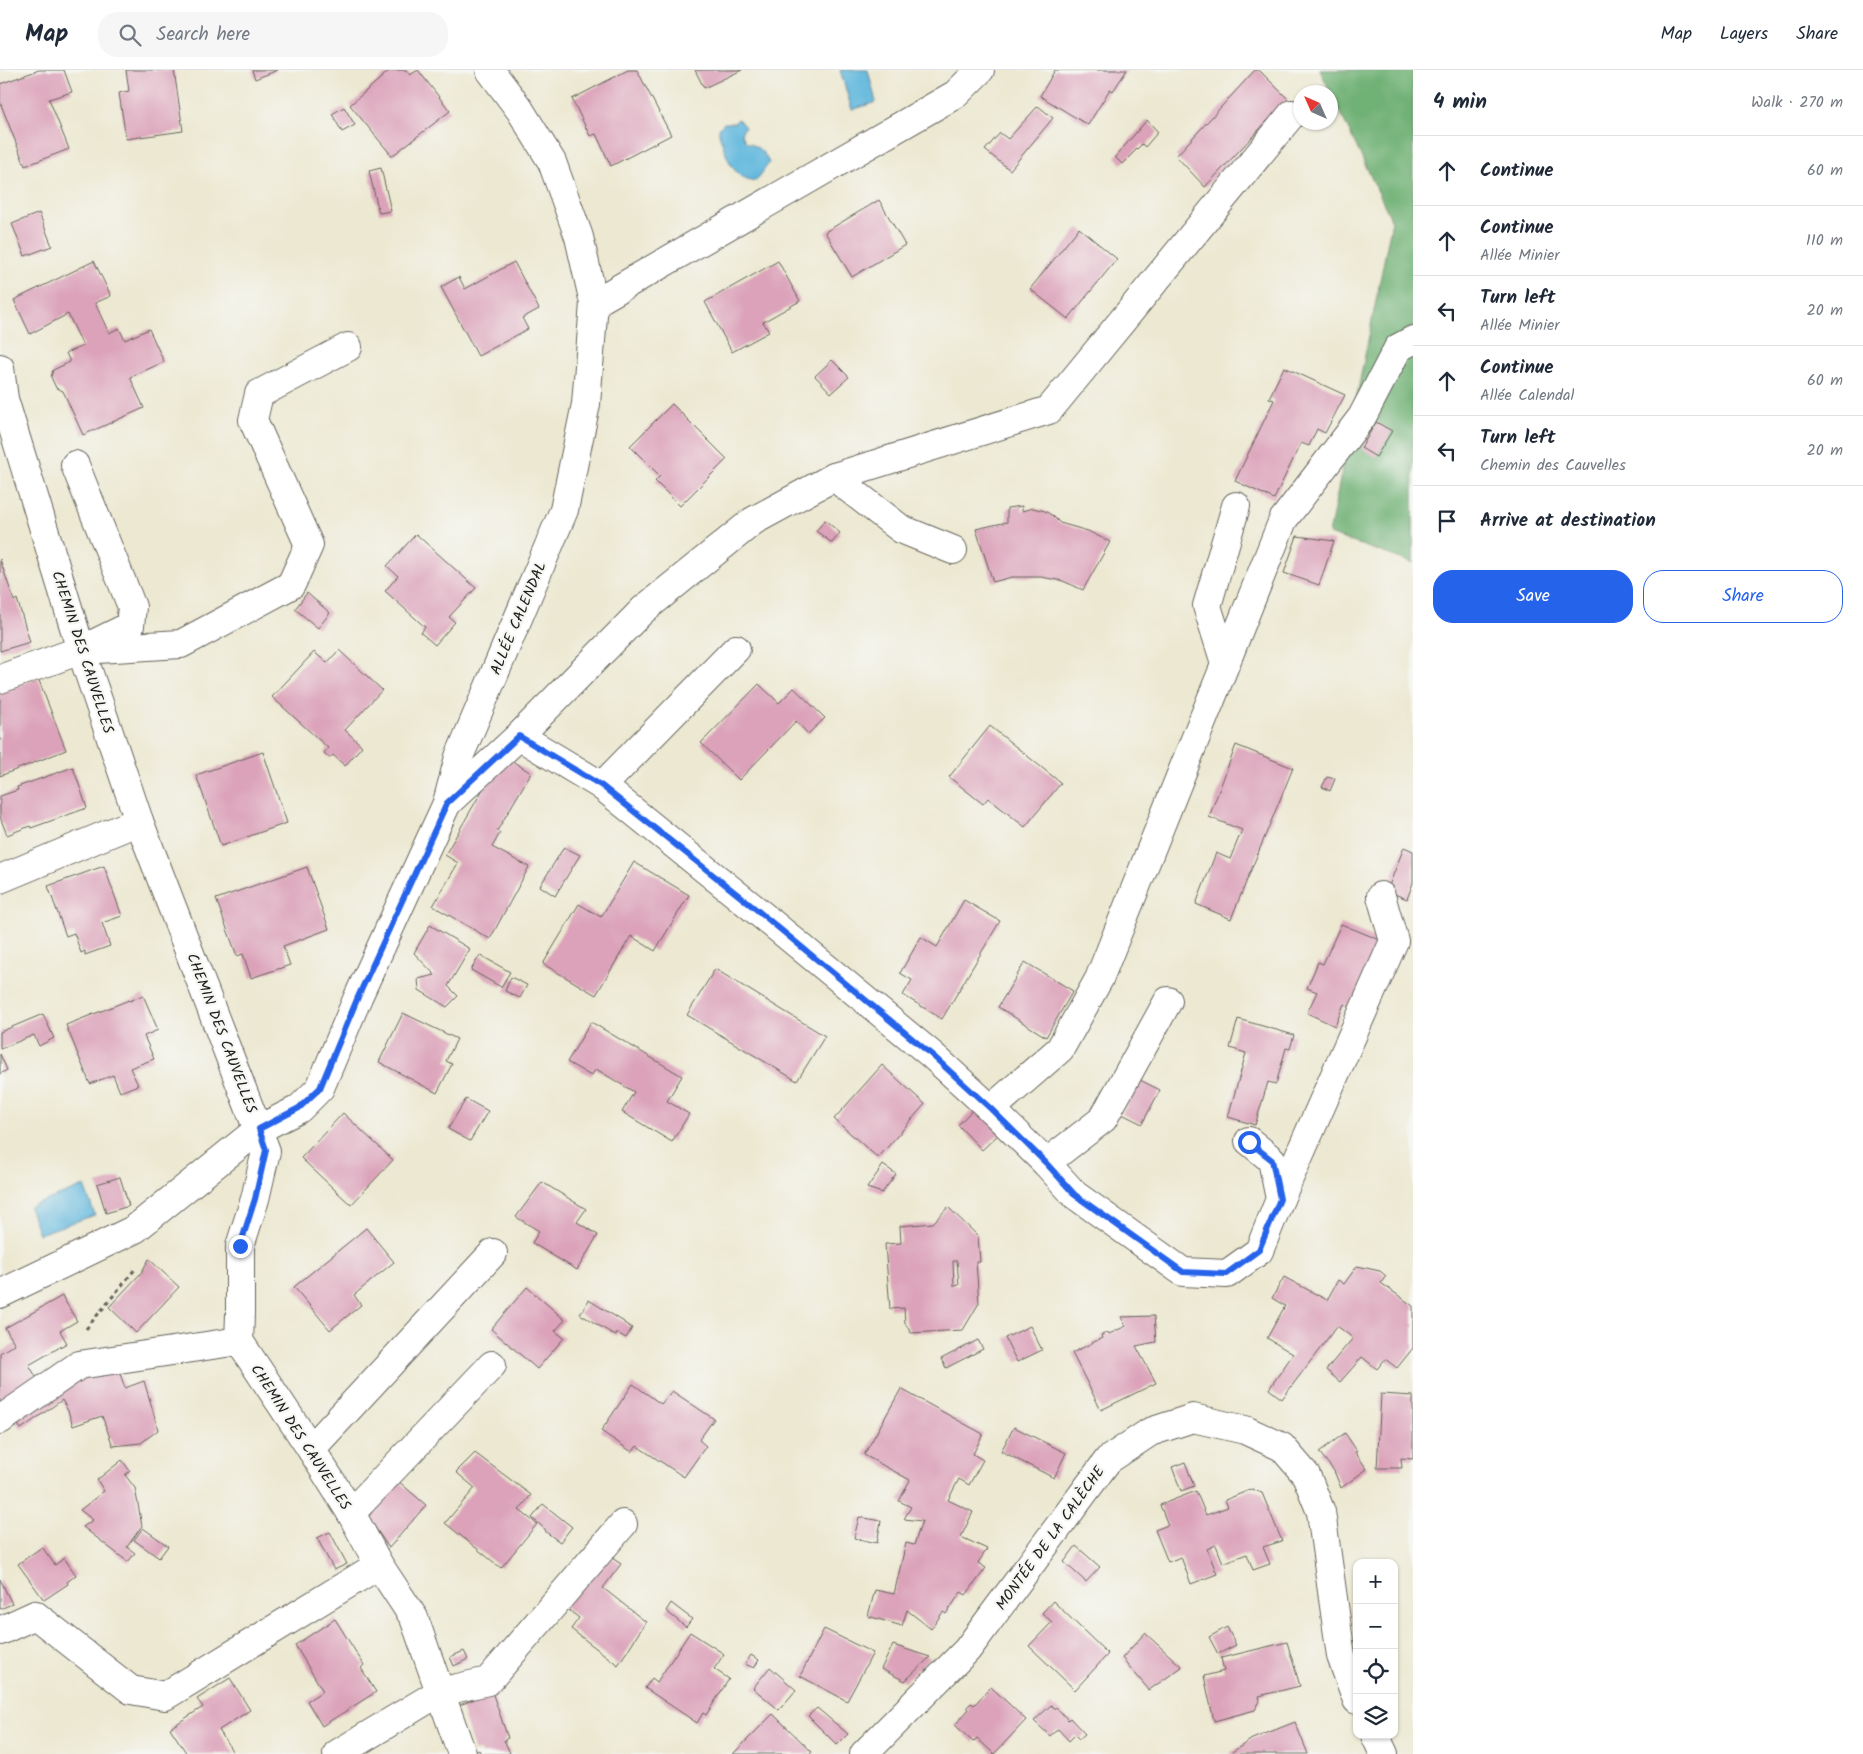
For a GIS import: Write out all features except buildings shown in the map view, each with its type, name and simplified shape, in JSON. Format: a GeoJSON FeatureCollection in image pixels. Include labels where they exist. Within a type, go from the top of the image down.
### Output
{"type":"FeatureCollection","features":[{"type":"Feature","properties":{"kind":"street","name":"ALLÉE CALENDAL"},"geometry":{"type":"LineString","coordinates":[[0,1294],[135,1229],[259,1129],[299,1108],[320,1088],[358,997],[447,803],[459,757],[564,510],[586,404],[594,303],[580,237],[552,162],[520,110],[490,70]]}},
{"type":"Feature","properties":{"kind":"street"},"geometry":{"type":"LineString","coordinates":[[594,303],[956,94],[980,70]]}},
{"type":"Feature","properties":{"kind":"street"},"geometry":{"type":"LineString","coordinates":[[447,803],[519,736],[643,610],[753,521],[834,477],[1049,410],[1292,114]]}},
{"type":"Feature","properties":{"kind":"street"},"geometry":{"type":"LineString","coordinates":[[991,1109],[1060,1049],[1099,979],[1283,520],[1362,417],[1398,348],[1413,340]]}},
{"type":"Feature","properties":{"kind":"street"},"geometry":{"type":"LineString","coordinates":[[81,650],[181,644],[291,585],[309,545],[253,420],[259,394],[348,348]]}},
{"type":"Feature","properties":{"kind":"street","name":"CHEMIN DES CAUVELLES"},"geometry":{"type":"LineString","coordinates":[[0,368],[4,399],[81,650],[139,822],[266,1150],[255,1199],[240,1246],[238,1342],[311,1449],[351,1513],[379,1565],[414,1618],[462,1754]]}},
{"type":"Feature","properties":{"kind":"street"},"geometry":{"type":"LineString","coordinates":[[0,679],[81,650],[130,626],[132,607],[75,465]]}},
{"type":"Feature","properties":{"kind":"street"},"geometry":{"type":"LineString","coordinates":[[834,477],[901,529],[953,550]]}},
{"type":"Feature","properties":{"kind":"street"},"geometry":{"type":"LineString","coordinates":[[1225,663],[1207,606],[1236,506]]}},
{"type":"Feature","properties":{"kind":"street"},"geometry":{"type":"LineString","coordinates":[[602,786],[736,648]]}},
{"type":"Feature","properties":{"kind":"street"},"geometry":{"type":"LineString","coordinates":[[519,736],[602,786],[932,1055],[991,1109],[1046,1163],[1075,1195],[1183,1272],[1226,1274],[1259,1250],[1394,941],[1381,896]]}},
{"type":"Feature","properties":{"kind":"street"},"geometry":{"type":"LineString","coordinates":[[0,879],[139,822]]}},
{"type":"Feature","properties":{"kind":"street"},"geometry":{"type":"LineString","coordinates":[[1046,1163],[1103,1119],[1168,1001]]}},
{"type":"Feature","properties":{"kind":"street"},"geometry":{"type":"LineString","coordinates":[[1249,1142],[1272,1160],[1280,1199]]}},
{"type":"Feature","properties":{"kind":"street"},"geometry":{"type":"LineString","coordinates":[[311,1449],[493,1253]]}},
{"type":"Feature","properties":{"kind":"street"},"geometry":{"type":"LineString","coordinates":[[0,1420],[79,1365],[238,1342]]}},
{"type":"Feature","properties":{"kind":"street"},"geometry":{"type":"LineString","coordinates":[[351,1513],[492,1365]]}},
{"type":"Feature","properties":{"kind":"street","name":"MONTÉE DE LA CALÈCHE"},"geometry":{"type":"LineString","coordinates":[[864,1754],[967,1650],[1108,1460],[1150,1432],[1194,1418],[1245,1430],[1282,1447],[1306,1475],[1321,1512],[1341,1656],[1355,1694]]}},
{"type":"Feature","properties":{"kind":"street"},"geometry":{"type":"LineString","coordinates":[[337,1754],[440,1692],[488,1681],[623,1524]]}},
{"type":"Feature","properties":{"kind":"street"},"geometry":{"type":"LineString","coordinates":[[0,1631],[35,1615],[131,1690],[164,1696],[379,1565]]}},
{"type":"Feature","properties":{"kind":"street"},"geometry":{"type":"LineString","coordinates":[[1377,1739],[1384,1754]]}},
{"type":"Feature","properties":{"kind":"green space"},"geometry":{"type":"Polygon","coordinates":[[[1320,70],[1413,70],[1413,563],[1329,534],[1392,221],[1338,108],[1338,85],[1327,85],[1320,70]]]}},
{"type":"Feature","properties":{"kind":"water"},"geometry":{"type":"Polygon","coordinates":[[[840,70],[868,70],[876,102],[852,110],[840,70]]]}},
{"type":"Feature","properties":{"kind":"water"},"geometry":{"type":"Polygon","coordinates":[[[738,119],[745,127],[741,133],[746,142],[760,150],[769,163],[756,181],[747,179],[735,170],[727,157],[719,134],[719,128],[724,123],[734,123],[738,119]]]}},
{"type":"Feature","properties":{"kind":"water"},"geometry":{"type":"Polygon","coordinates":[[[84,1186],[95,1215],[39,1234],[29,1207],[84,1186]]]}},
{"type":"Feature","properties":{"kind":"route"},"geometry":{"type":"LineString","coordinates":[[240,1246],[255,1199],[266,1150],[259,1129],[299,1108],[320,1088],[358,997],[447,803],[519,736],[602,786],[757,910],[932,1055],[991,1109],[1046,1163],[1075,1195],[1183,1272],[1226,1274],[1259,1250],[1280,1199],[1272,1160],[1249,1142]]}}]}
